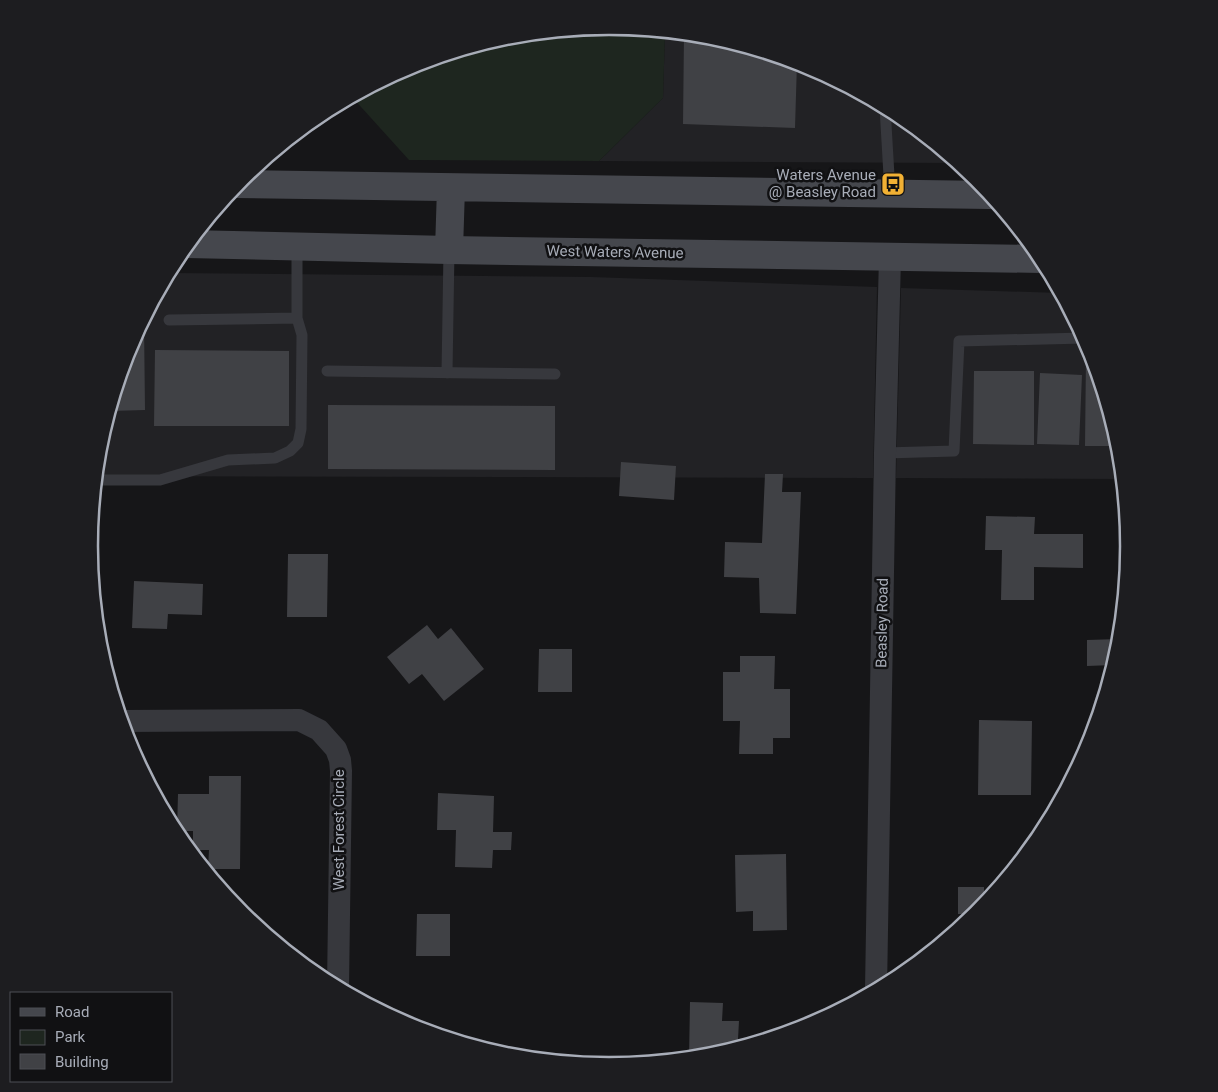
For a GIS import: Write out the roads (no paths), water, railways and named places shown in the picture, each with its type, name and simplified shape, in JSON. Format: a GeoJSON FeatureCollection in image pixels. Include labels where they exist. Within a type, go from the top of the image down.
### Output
{"type":"FeatureCollection","features":[{"type":"Feature","properties":{"kind":"main road"},"geometry":{"type":"LineString","coordinates":[[249,184],[979,195]]}},
{"type":"Feature","properties":{"kind":"main road"},"geometry":{"type":"LineString","coordinates":[[449,250],[451,188]]}},
{"type":"Feature","properties":{"kind":"main road","name":"West Waters Avenue"},"geometry":{"type":"LineString","coordinates":[[197,244],[1032,259]]}},
{"type":"Feature","properties":{"kind":"street","name":"Beasley Road"},"geometry":{"type":"LineString","coordinates":[[876,981],[890,257]]}},
{"type":"Feature","properties":{"kind":"street","name":"West Forest Circle"},"geometry":{"type":"LineString","coordinates":[[129,721],[299,720],[319,730],[336,748],[341,771],[338,979]]}},
{"type":"Feature","properties":{"kind":"lane"},"geometry":{"type":"LineString","coordinates":[[886,116],[890,194]]}},
{"type":"Feature","properties":{"kind":"lane"},"geometry":{"type":"LineString","coordinates":[[102,480],[160,480],[228,460],[275,458],[290,451],[298,443],[302,335],[297,318],[297,247]]}},
{"type":"Feature","properties":{"kind":"lane"},"geometry":{"type":"LineString","coordinates":[[447,373],[449,250]]}},
{"type":"Feature","properties":{"kind":"lane"},"geometry":{"type":"LineString","coordinates":[[169,320],[297,318]]}},
{"type":"Feature","properties":{"kind":"lane"},"geometry":{"type":"LineString","coordinates":[[885,453],[954,452],[959,341],[1075,338]]}},
{"type":"Feature","properties":{"kind":"lane"},"geometry":{"type":"LineString","coordinates":[[326,371],[555,374]]}},
{"type":"Feature","properties":{"kind":"place","name":"Waters Avenue @ Beasley Road"},"geometry":{"type":"Point","coordinates":[893,184]}}]}
